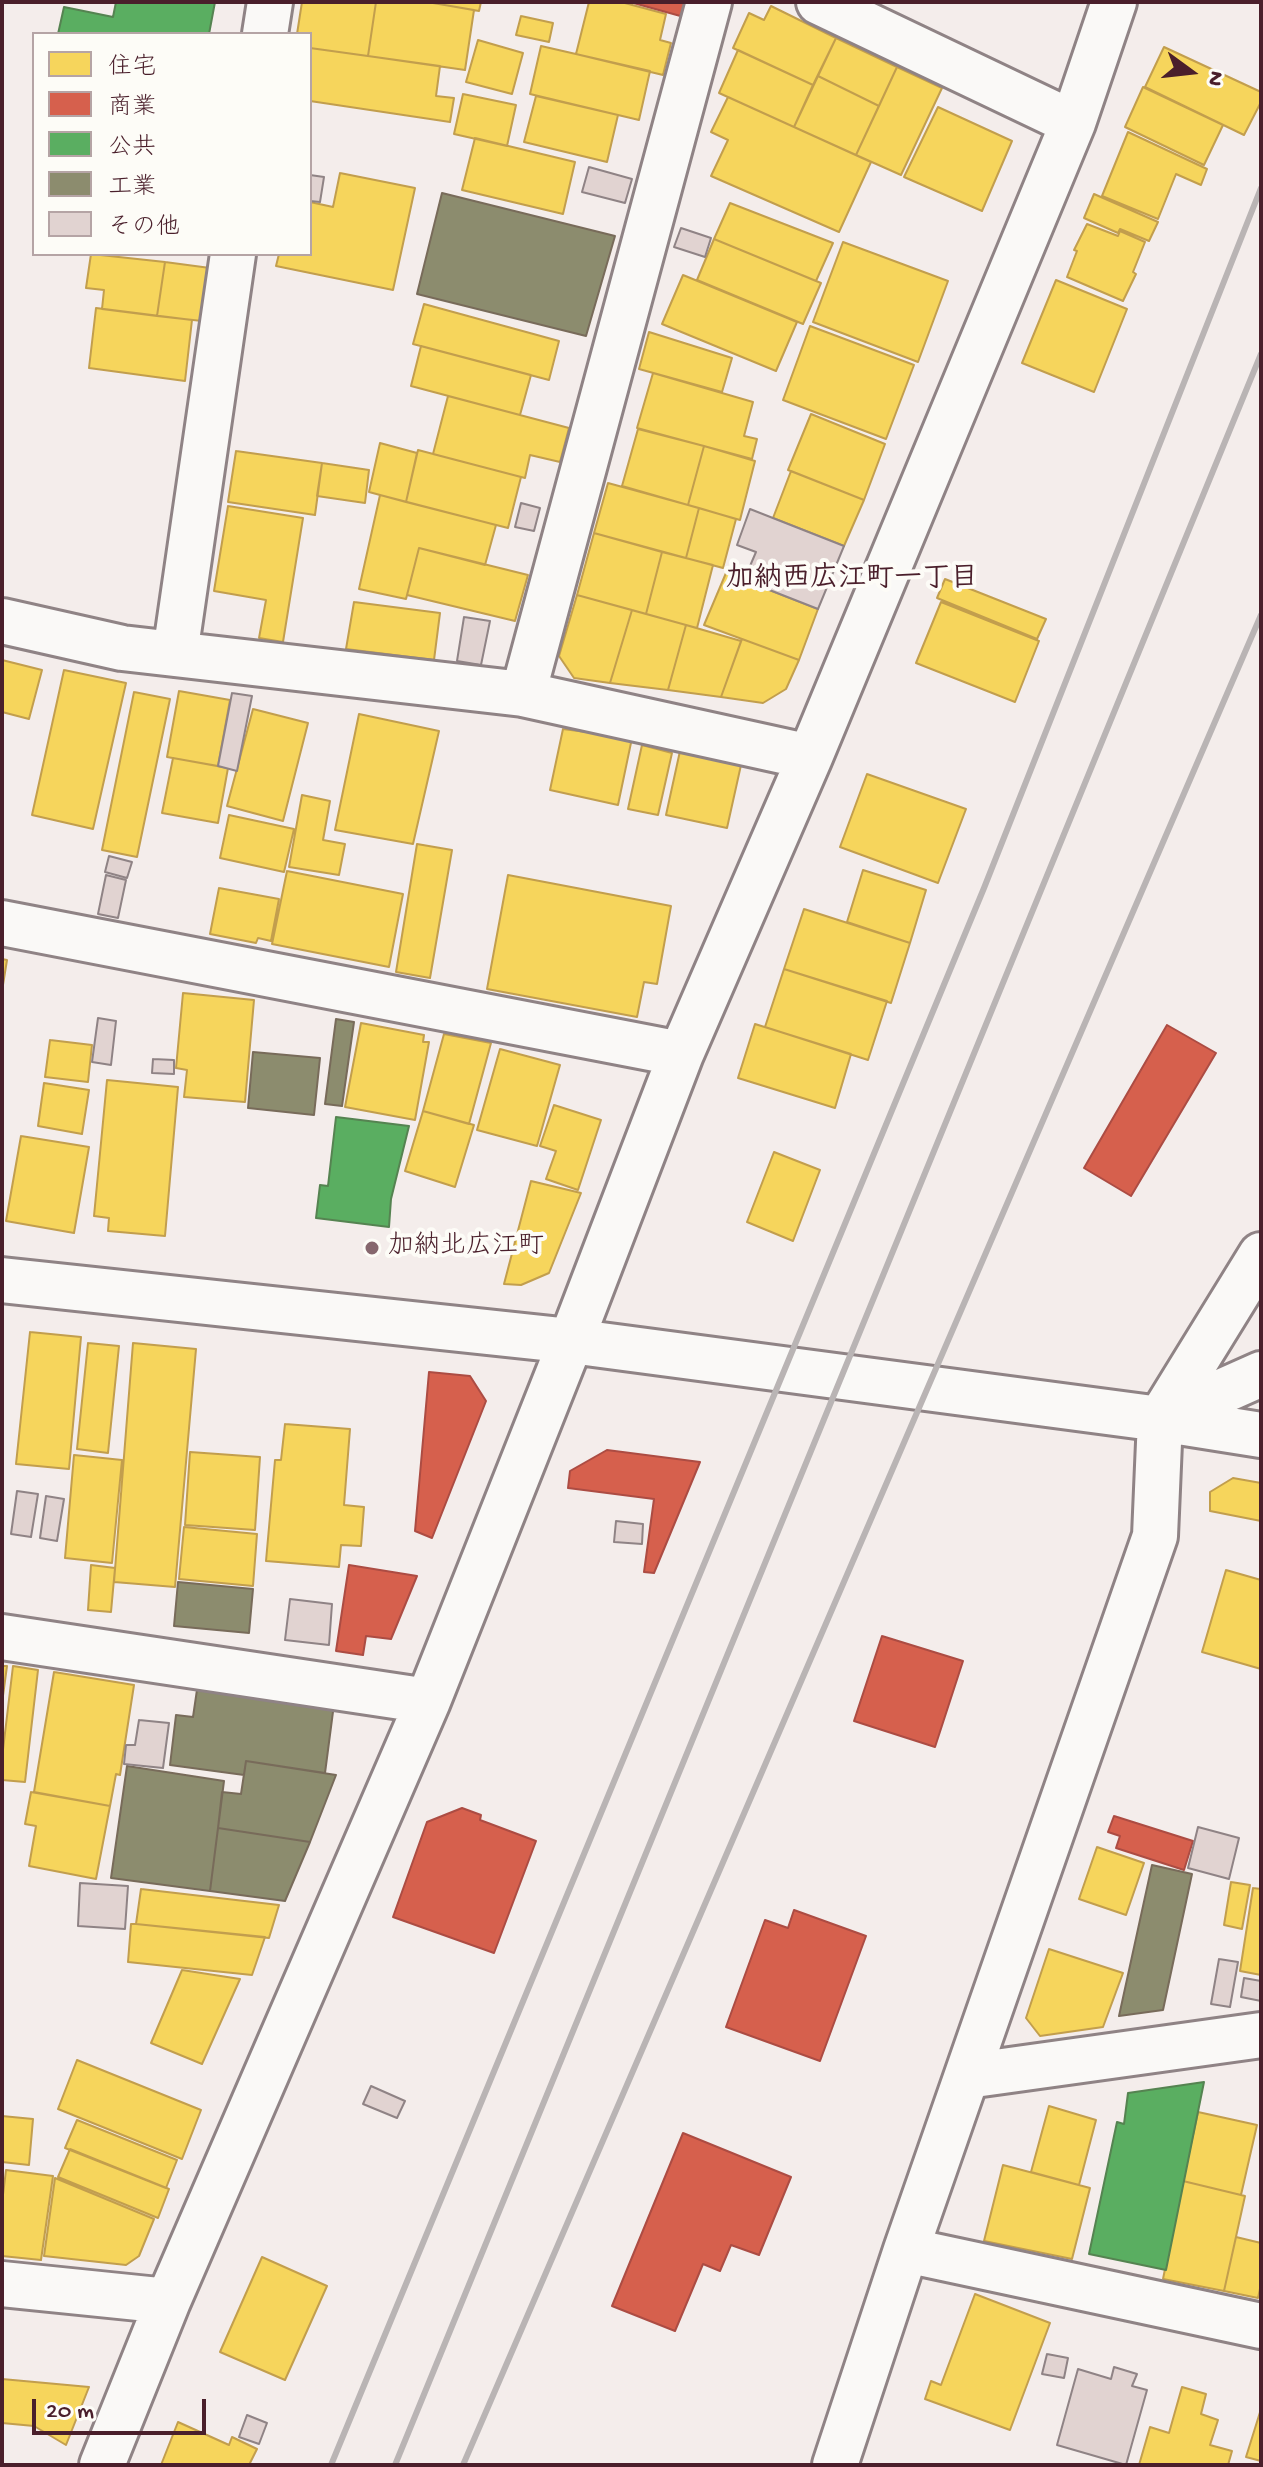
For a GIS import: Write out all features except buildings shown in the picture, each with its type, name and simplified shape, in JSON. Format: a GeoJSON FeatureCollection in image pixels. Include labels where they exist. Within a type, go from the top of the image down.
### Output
{"type":"FeatureCollection","features":[{"type":"Feature","properties":{"kind":"street"},"geometry":{"type":"LineString","coordinates":[[265,32],[270,2]]}},
{"type":"Feature","properties":{"kind":"street"},"geometry":{"type":"LineString","coordinates":[[523,694],[709,2]]}},
{"type":"Feature","properties":{"kind":"street"},"geometry":{"type":"LineString","coordinates":[[819,2],[1073,123]]}},
{"type":"Feature","properties":{"kind":"street"},"geometry":{"type":"LineString","coordinates":[[102,2465],[168,2301],[428,1701],[681,1054],[810,757],[1073,123],[1114,2]]}},
{"type":"Feature","properties":{"kind":"street"},"geometry":{"type":"LineString","coordinates":[[175,654],[233,256]]}},
{"type":"Feature","properties":{"kind":"street"},"geometry":{"type":"LineString","coordinates":[[2,621],[122,648],[523,694],[810,757]]}},
{"type":"Feature","properties":{"kind":"street"},"geometry":{"type":"LineString","coordinates":[[2,923],[681,1054]]}},
{"type":"Feature","properties":{"kind":"street"},"geometry":{"type":"LineString","coordinates":[[835,2465],[906,2250],[1155,1536],[1160,1419],[1261,1255]]}},
{"type":"Feature","properties":{"kind":"street"},"geometry":{"type":"LineString","coordinates":[[2,1280],[571,1341],[1261,1435]]}},
{"type":"Feature","properties":{"kind":"street"},"geometry":{"type":"LineString","coordinates":[[1160,1419],[1261,1374]]}},
{"type":"Feature","properties":{"kind":"street"},"geometry":{"type":"LineString","coordinates":[[2,1637],[428,1701]]}},
{"type":"Feature","properties":{"kind":"street"},"geometry":{"type":"LineString","coordinates":[[967,2076],[1261,2035]]}},
{"type":"Feature","properties":{"kind":"street"},"geometry":{"type":"LineString","coordinates":[[906,2250],[1261,2326]]}},
{"type":"Feature","properties":{"kind":"street"},"geometry":{"type":"LineString","coordinates":[[2,2284],[168,2301]]}},
{"type":"Feature","properties":{"kind":"railway"},"geometry":{"type":"LineString","coordinates":[[331,2465],[984,888],[1261,188]]}},
{"type":"Feature","properties":{"kind":"railway"},"geometry":{"type":"LineString","coordinates":[[395,2465],[1261,354]]}},
{"type":"Feature","properties":{"kind":"railway"},"geometry":{"type":"LineString","coordinates":[[463,2465],[1261,615]]}},
{"type":"Feature","properties":{"kind":"place","name":"加納北広江町"},"geometry":{"type":"Point","coordinates":[372,1248]}},
{"type":"Feature","properties":{"kind":"district","name":"加納西広江町一丁目"},"geometry":{"type":"Point","coordinates":[852,581]}}]}
